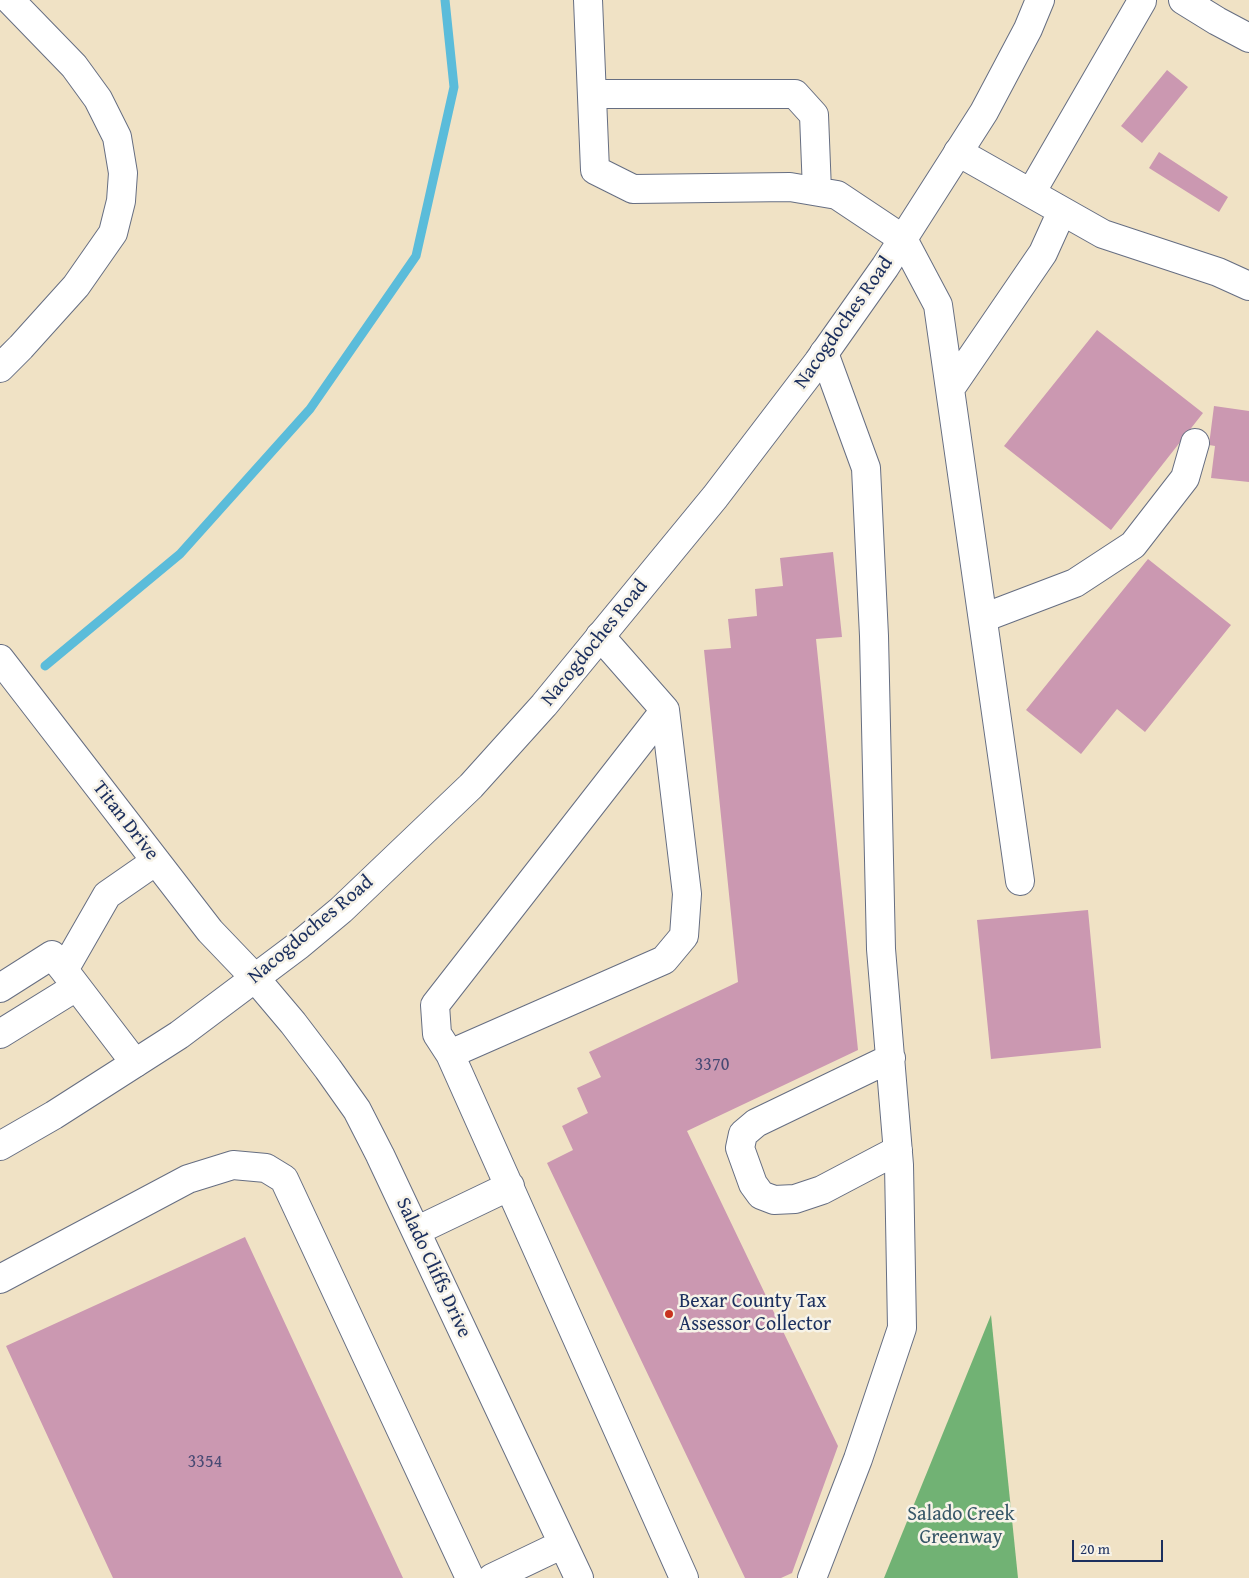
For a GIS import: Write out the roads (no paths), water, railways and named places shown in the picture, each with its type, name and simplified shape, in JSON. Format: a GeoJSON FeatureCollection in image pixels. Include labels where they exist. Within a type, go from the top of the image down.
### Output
{"type":"FeatureCollection","features":[{"type":"Feature","properties":{"kind":"main road"},"geometry":{"type":"LineString","coordinates":[[0,368],[76,286],[113,233],[121,201],[123,173],[117,137],[98,99],[74,66],[10,0]]}},
{"type":"Feature","properties":{"kind":"main road"},"geometry":{"type":"LineString","coordinates":[[588,0],[595,170],[632,189],[790,187],[837,195],[903,239],[938,305],[1020,880]]}},
{"type":"Feature","properties":{"kind":"main road","name":"Nacogdoches Road"},"geometry":{"type":"LineString","coordinates":[[0,1146],[54,1115],[179,1035],[299,945],[341,910],[471,786],[544,705],[714,497],[824,353],[885,267],[984,112],[1028,29],[1040,0]]}},
{"type":"Feature","properties":{"kind":"main road"},"geometry":{"type":"LineString","coordinates":[[1031,193],[1144,0]]}},
{"type":"Feature","properties":{"kind":"main road"},"geometry":{"type":"LineString","coordinates":[[1182,0],[1249,38]]}},
{"type":"Feature","properties":{"kind":"main road"},"geometry":{"type":"LineString","coordinates":[[592,94],[795,94],[814,115],[817,191]]}},
{"type":"Feature","properties":{"kind":"main road"},"geometry":{"type":"LineString","coordinates":[[958,152],[1103,234],[1218,272],[1249,286]]}},
{"type":"Feature","properties":{"kind":"main road"},"geometry":{"type":"LineString","coordinates":[[950,389],[1043,253],[1062,211]]}},
{"type":"Feature","properties":{"kind":"main road"},"geometry":{"type":"LineString","coordinates":[[812,1578],[858,1459],[902,1328],[898,1150],[881,949],[874,636],[866,468],[824,353]]}},
{"type":"Feature","properties":{"kind":"main road"},"geometry":{"type":"LineString","coordinates":[[983,618],[1075,582],[1133,545],[1185,478],[1195,443]]}},
{"type":"Feature","properties":{"kind":"main road"},"geometry":{"type":"LineString","coordinates":[[450,1054],[664,960],[684,936],[687,894],[665,710],[600,636]]}},
{"type":"Feature","properties":{"kind":"main road","name":"Titan Drive"},"geometry":{"type":"LineString","coordinates":[[0,659],[210,931],[255,978]]}},
{"type":"Feature","properties":{"kind":"main road"},"geometry":{"type":"LineString","coordinates":[[665,710],[434,1005],[437,1034],[450,1054],[510,1186],[684,1578]]}},
{"type":"Feature","properties":{"kind":"main road"},"geometry":{"type":"LineString","coordinates":[[0,1034],[70,979],[107,895],[156,861]]}},
{"type":"Feature","properties":{"kind":"main road"},"geometry":{"type":"LineString","coordinates":[[0,988],[52,955],[135,1063]]}},
{"type":"Feature","properties":{"kind":"main road","name":"Salado Cliffs Drive"},"geometry":{"type":"LineString","coordinates":[[255,978],[294,1023],[356,1110],[380,1155],[579,1578]]}},
{"type":"Feature","properties":{"kind":"main road"},"geometry":{"type":"LineString","coordinates":[[890,1058],[756,1123],[743,1134],[740,1148],[753,1184],[761,1195],[774,1200],[795,1199],[822,1190],[898,1150]]}},
{"type":"Feature","properties":{"kind":"main road"},"geometry":{"type":"LineString","coordinates":[[0,1279],[188,1179],[233,1165],[266,1168],[284,1178],[470,1578]]}},
{"type":"Feature","properties":{"kind":"main road"},"geometry":{"type":"LineString","coordinates":[[416,1232],[510,1186]]}},
{"type":"Feature","properties":{"kind":"main road"},"geometry":{"type":"LineString","coordinates":[[492,1578],[563,1544]]}},
{"type":"Feature","properties":{"kind":"waterway"},"geometry":{"type":"LineString","coordinates":[[45,666],[180,554],[310,409],[416,256],[454,87],[445,0]]}},
{"type":"Feature","properties":{"kind":"place","name":"Bexar County Tax Assessor Collector"},"geometry":{"type":"Point","coordinates":[669,1314]}},
{"type":"Feature","properties":{"kind":"park label","name":"Salado Creek Greenway"},"geometry":{"type":"Point","coordinates":[961,1526]}}]}
